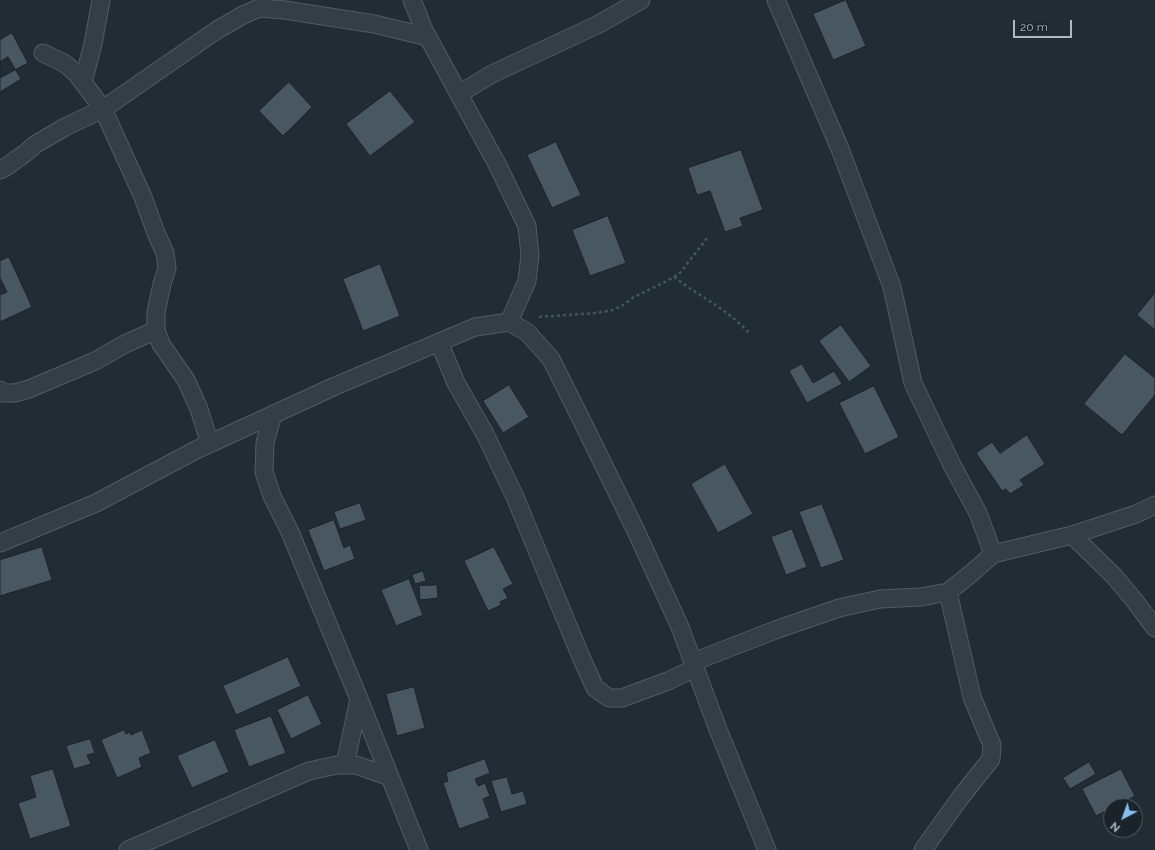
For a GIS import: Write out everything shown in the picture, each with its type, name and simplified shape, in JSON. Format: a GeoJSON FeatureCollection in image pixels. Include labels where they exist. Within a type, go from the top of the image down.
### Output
{"type":"FeatureCollection","features":[{"type":"Feature","properties":{"kind":"street"},"geometry":{"type":"LineString","coordinates":[[83,82],[93,44],[101,0]]}},
{"type":"Feature","properties":{"kind":"street"},"geometry":{"type":"LineString","coordinates":[[412,0],[428,37],[498,166],[527,226],[530,255],[527,281],[513,324]]}},
{"type":"Feature","properties":{"kind":"street"},"geometry":{"type":"LineString","coordinates":[[459,94],[492,74],[599,24],[641,0]]}},
{"type":"Feature","properties":{"kind":"street"},"geometry":{"type":"LineString","coordinates":[[776,0],[840,149],[892,287],[913,383],[952,465],[978,513],[992,554]]}},
{"type":"Feature","properties":{"kind":"street"},"geometry":{"type":"LineString","coordinates":[[0,170],[36,144],[67,126],[103,109],[218,30],[259,8],[284,10],[374,24],[428,37]]}},
{"type":"Feature","properties":{"kind":"street"},"geometry":{"type":"LineString","coordinates":[[43,53],[64,63],[76,73],[103,109],[143,197],[165,253],[167,268],[156,312],[156,330],[161,344],[186,380],[199,409],[210,444]]}},
{"type":"Feature","properties":{"kind":"street"},"geometry":{"type":"LineString","coordinates":[[0,543],[96,503],[210,444],[333,387],[475,327],[513,324],[527,332],[551,359],[636,531],[680,627],[717,727],[767,850]]}},
{"type":"Feature","properties":{"kind":"street"},"geometry":{"type":"LineString","coordinates":[[0,390],[3,393],[15,393],[29,389],[95,361],[125,344],[156,330]]}},
{"type":"Feature","properties":{"kind":"street"},"geometry":{"type":"LineString","coordinates":[[439,342],[456,383],[485,434],[515,497],[581,658],[595,688],[609,698],[622,698],[668,681],[694,665],[778,629],[839,608],[880,599],[921,597],[948,592],[973,572],[992,554],[1072,535],[1136,514],[1155,505]]}},
{"type":"Feature","properties":{"kind":"street"},"geometry":{"type":"LineString","coordinates":[[273,414],[265,443],[264,472],[272,496],[290,532],[419,850]]}},
{"type":"Feature","properties":{"kind":"street"},"geometry":{"type":"LineString","coordinates":[[1072,535],[1114,576],[1155,628]]}},
{"type":"Feature","properties":{"kind":"street"},"geometry":{"type":"LineString","coordinates":[[923,850],[960,798],[991,759],[992,745],[972,697],[948,592]]}},
{"type":"Feature","properties":{"kind":"street"},"geometry":{"type":"LineString","coordinates":[[344,765],[359,699]]}},
{"type":"Feature","properties":{"kind":"street"},"geometry":{"type":"LineString","coordinates":[[128,850],[309,771],[336,765],[356,765],[390,777]]}},
{"type":"Feature","properties":{"kind":"path"},"geometry":{"type":"LineString","coordinates":[[513,324],[542,316],[580,315],[613,310],[634,297],[679,274],[708,237]]}},
{"type":"Feature","properties":{"kind":"path"},"geometry":{"type":"LineString","coordinates":[[674,277],[704,298],[719,306],[739,322],[749,333]]}},
{"type":"Feature","properties":{"kind":"building"},"geometry":{"type":"Polygon","coordinates":[[[846,0],[866,46],[833,60],[813,14],[846,0]]]}},
{"type":"Feature","properties":{"kind":"building"},"geometry":{"type":"Polygon","coordinates":[[[12,33],[28,63],[0,78],[0,40],[12,33]]]}},
{"type":"Feature","properties":{"kind":"building"},"geometry":{"type":"Polygon","coordinates":[[[8,57],[21,79],[0,92],[0,62],[8,57]]]}},
{"type":"Feature","properties":{"kind":"building"},"geometry":{"type":"Polygon","coordinates":[[[289,82],[312,107],[283,136],[259,111],[289,82]]]}},
{"type":"Feature","properties":{"kind":"building"},"geometry":{"type":"Polygon","coordinates":[[[390,91],[415,122],[370,156],[346,124],[390,91]]]}},
{"type":"Feature","properties":{"kind":"building"},"geometry":{"type":"Polygon","coordinates":[[[556,142],[581,195],[552,208],[527,155],[556,142]]]}},
{"type":"Feature","properties":{"kind":"building"},"geometry":{"type":"Polygon","coordinates":[[[741,150],[763,210],[740,218],[743,226],[725,232],[710,191],[697,195],[688,168],[741,150]]]}},
{"type":"Feature","properties":{"kind":"building"},"geometry":{"type":"Polygon","coordinates":[[[608,216],[626,263],[590,276],[572,230],[608,216]]]}},
{"type":"Feature","properties":{"kind":"building"},"geometry":{"type":"Polygon","coordinates":[[[9,257],[32,307],[0,322],[0,295],[7,292],[0,278],[0,261],[9,257]]]}},
{"type":"Feature","properties":{"kind":"building"},"geometry":{"type":"Polygon","coordinates":[[[380,264],[400,316],[363,331],[343,279],[380,264]]]}},
{"type":"Feature","properties":{"kind":"building"},"geometry":{"type":"Polygon","coordinates":[[[1155,293],[1155,330],[1137,315],[1155,293]]]}},
{"type":"Feature","properties":{"kind":"building"},"geometry":{"type":"Polygon","coordinates":[[[841,325],[871,366],[849,382],[819,341],[841,325]]]}},
{"type":"Feature","properties":{"kind":"building"},"geometry":{"type":"Polygon","coordinates":[[[1125,354],[1155,378],[1155,395],[1122,435],[1084,404],[1125,354]]]}},
{"type":"Feature","properties":{"kind":"building"},"geometry":{"type":"Polygon","coordinates":[[[802,364],[813,383],[834,371],[842,384],[807,403],[789,371],[802,364]]]}},
{"type":"Feature","properties":{"kind":"building"},"geometry":{"type":"Polygon","coordinates":[[[509,385],[529,417],[503,433],[483,401],[509,385]]]}},
{"type":"Feature","properties":{"kind":"building"},"geometry":{"type":"Polygon","coordinates":[[[874,386],[899,437],[865,454],[839,403],[874,386]]]}},
{"type":"Feature","properties":{"kind":"building"},"geometry":{"type":"Polygon","coordinates":[[[1027,435],[1045,464],[1020,480],[1024,485],[1010,494],[1006,489],[1002,491],[976,453],[992,442],[1000,453],[1027,435]]]}},
{"type":"Feature","properties":{"kind":"building"},"geometry":{"type":"Polygon","coordinates":[[[725,464],[753,514],[718,533],[691,484],[725,464]]]}},
{"type":"Feature","properties":{"kind":"building"},"geometry":{"type":"Polygon","coordinates":[[[360,503],[366,520],[340,529],[334,512],[360,503]]]}},
{"type":"Feature","properties":{"kind":"building"},"geometry":{"type":"Polygon","coordinates":[[[822,504],[844,560],[821,568],[799,512],[822,504]]]}},
{"type":"Feature","properties":{"kind":"building"},"geometry":{"type":"Polygon","coordinates":[[[334,520],[344,548],[350,545],[355,559],[324,571],[308,530],[334,520]]]}},
{"type":"Feature","properties":{"kind":"building"},"geometry":{"type":"Polygon","coordinates":[[[792,529],[807,567],[786,575],[771,537],[792,529]]]}},
{"type":"Feature","properties":{"kind":"building"},"geometry":{"type":"Polygon","coordinates":[[[42,547],[52,580],[0,596],[0,560],[42,547]]]}},
{"type":"Feature","properties":{"kind":"building"},"geometry":{"type":"Polygon","coordinates":[[[494,547],[513,584],[503,589],[508,598],[500,602],[501,605],[488,611],[464,561],[494,547]]]}},
{"type":"Feature","properties":{"kind":"building"},"geometry":{"type":"Polygon","coordinates":[[[423,571],[426,581],[415,584],[412,575],[423,571]]]}},
{"type":"Feature","properties":{"kind":"building"},"geometry":{"type":"Polygon","coordinates":[[[409,579],[423,615],[396,626],[381,590],[409,579]]]}},
{"type":"Feature","properties":{"kind":"building"},"geometry":{"type":"Polygon","coordinates":[[[437,585],[438,598],[420,600],[419,586],[437,585]]]}},
{"type":"Feature","properties":{"kind":"building"},"geometry":{"type":"Polygon","coordinates":[[[288,657],[301,686],[236,715],[223,686],[288,657]]]}},
{"type":"Feature","properties":{"kind":"building"},"geometry":{"type":"Polygon","coordinates":[[[414,687],[425,728],[397,736],[386,694],[414,687]]]}},
{"type":"Feature","properties":{"kind":"building"},"geometry":{"type":"Polygon","coordinates":[[[308,695],[322,724],[291,739],[277,710],[308,695]]]}},
{"type":"Feature","properties":{"kind":"building"},"geometry":{"type":"Polygon","coordinates":[[[271,716],[286,753],[249,767],[234,730],[271,716]]]}},
{"type":"Feature","properties":{"kind":"building"},"geometry":{"type":"Polygon","coordinates":[[[124,730],[126,734],[130,732],[131,735],[142,730],[151,753],[139,758],[142,767],[117,778],[101,740],[124,730]]]}},
{"type":"Feature","properties":{"kind":"building"},"geometry":{"type":"Polygon","coordinates":[[[90,739],[95,753],[87,755],[91,764],[74,769],[66,746],[90,739]]]}},
{"type":"Feature","properties":{"kind":"building"},"geometry":{"type":"Polygon","coordinates":[[[215,740],[229,772],[192,788],[177,756],[215,740]]]}},
{"type":"Feature","properties":{"kind":"building"},"geometry":{"type":"Polygon","coordinates":[[[485,759],[490,773],[475,779],[478,786],[485,783],[490,796],[483,799],[490,818],[459,829],[443,783],[448,781],[446,773],[485,759]]]}},
{"type":"Feature","properties":{"kind":"building"},"geometry":{"type":"Polygon","coordinates":[[[1089,762],[1096,774],[1070,789],[1063,778],[1089,762]]]}},
{"type":"Feature","properties":{"kind":"building"},"geometry":{"type":"Polygon","coordinates":[[[53,769],[71,826],[30,839],[18,803],[36,797],[30,776],[53,769]]]}},
{"type":"Feature","properties":{"kind":"building"},"geometry":{"type":"Polygon","coordinates":[[[1121,769],[1135,796],[1131,798],[1103,798],[1103,812],[1096,816],[1082,789],[1121,769]]]}},
{"type":"Feature","properties":{"kind":"building"},"geometry":{"type":"Polygon","coordinates":[[[507,777],[512,794],[523,791],[527,804],[501,812],[491,781],[507,777]]]}}]}
